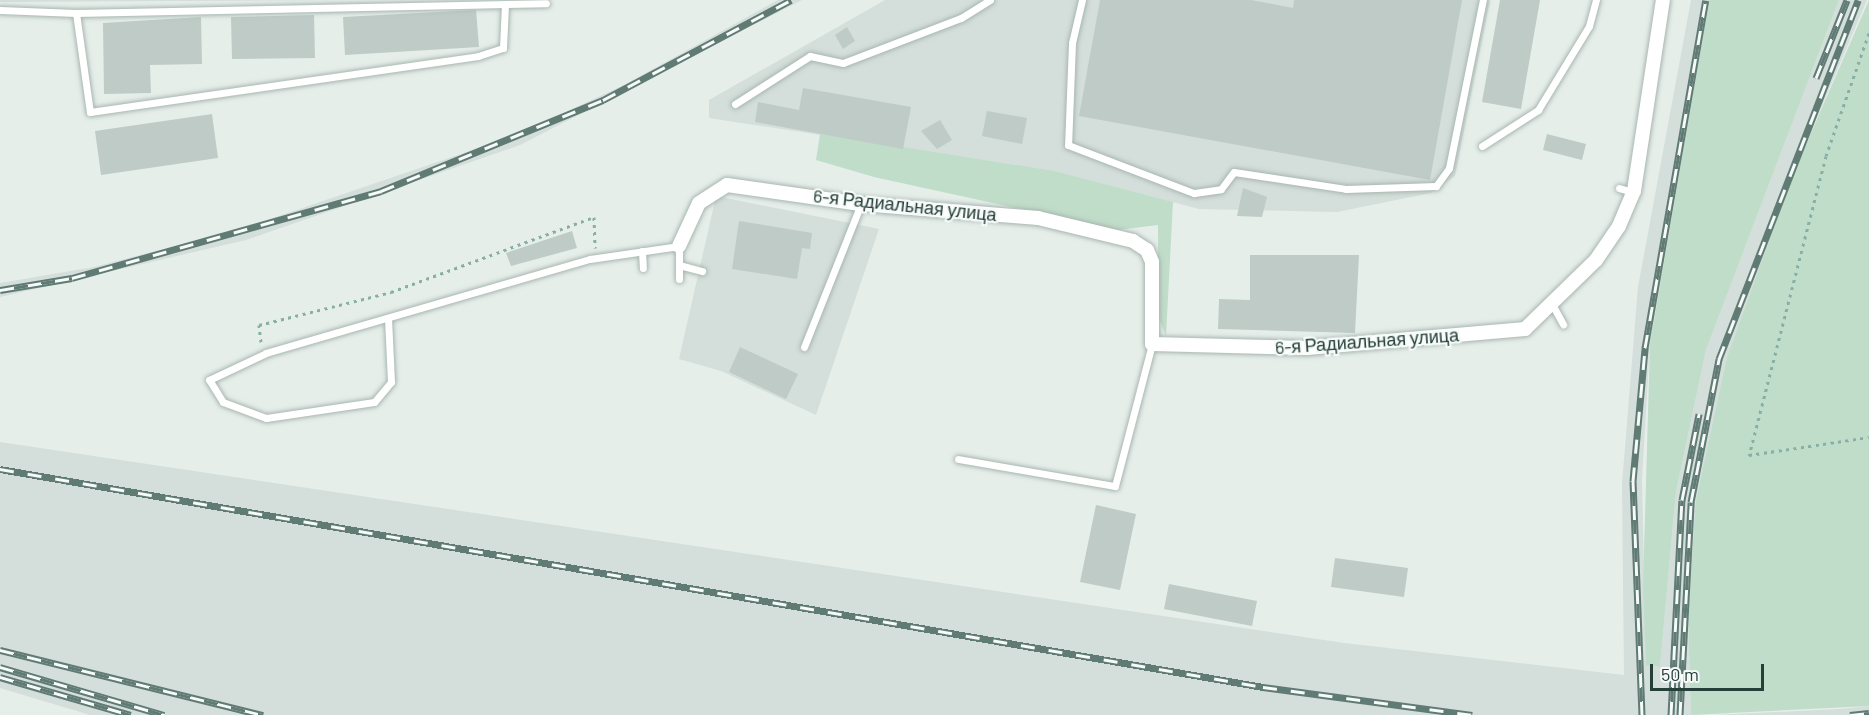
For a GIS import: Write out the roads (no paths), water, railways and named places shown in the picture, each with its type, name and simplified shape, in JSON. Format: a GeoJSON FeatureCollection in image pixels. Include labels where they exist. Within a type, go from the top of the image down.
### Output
{"type":"FeatureCollection","features":[{"type":"Feature","properties":{"kind":"street","name":"6-я Радиальная улица"},"geometry":{"type":"LineString","coordinates":[[679,246],[699,203],[728,185],[861,204],[1038,218],[1132,241],[1147,250],[1152,262],[1152,344],[1306,348],[1526,330],[1553,306],[1596,260],[1619,226],[1633,192],[1663,0]]}},
{"type":"Feature","properties":{"kind":"lane"},"geometry":{"type":"LineString","coordinates":[[735,104],[810,56],[843,63],[961,18],[990,0]]}},
{"type":"Feature","properties":{"kind":"lane"},"geometry":{"type":"LineString","coordinates":[[1082,0],[1072,43],[1068,145],[1194,193],[1221,189],[1234,172],[1346,189],[1436,186],[1449,168],[1483,0]]}},
{"type":"Feature","properties":{"kind":"lane"},"geometry":{"type":"LineString","coordinates":[[1482,146],[1538,110],[1589,26],[1596,0]]}},
{"type":"Feature","properties":{"kind":"lane"},"geometry":{"type":"LineString","coordinates":[[0,10],[75,13],[546,3]]}},
{"type":"Feature","properties":{"kind":"lane"},"geometry":{"type":"LineString","coordinates":[[75,13],[90,112],[478,57],[503,48],[505,4]]}},
{"type":"Feature","properties":{"kind":"lane"},"geometry":{"type":"LineString","coordinates":[[1619,188],[1633,192]]}},
{"type":"Feature","properties":{"kind":"lane"},"geometry":{"type":"LineString","coordinates":[[804,347],[861,204]]}},
{"type":"Feature","properties":{"kind":"lane"},"geometry":{"type":"LineString","coordinates":[[388,318],[391,382],[374,402],[266,418],[223,402],[209,380],[266,353],[595,258],[679,246],[679,279]]}},
{"type":"Feature","properties":{"kind":"lane"},"geometry":{"type":"LineString","coordinates":[[642,251],[643,268]]}},
{"type":"Feature","properties":{"kind":"lane"},"geometry":{"type":"LineString","coordinates":[[679,265],[702,272]]}},
{"type":"Feature","properties":{"kind":"lane"},"geometry":{"type":"LineString","coordinates":[[1553,306],[1563,324]]}},
{"type":"Feature","properties":{"kind":"lane"},"geometry":{"type":"LineString","coordinates":[[958,459],[1115,486],[1152,344]]}},
{"type":"Feature","properties":{"kind":"railway"},"geometry":{"type":"LineString","coordinates":[[0,290],[72,278],[381,191],[603,100],[791,0]]}},
{"type":"Feature","properties":{"kind":"railway"},"geometry":{"type":"LineString","coordinates":[[1642,715],[1633,481],[1645,348],[1706,0]]}},
{"type":"Feature","properties":{"kind":"railway"},"geometry":{"type":"LineString","coordinates":[[1816,78],[1847,0]]}},
{"type":"Feature","properties":{"kind":"railway"},"geometry":{"type":"LineString","coordinates":[[1680,715],[1691,502],[1719,359],[1858,0]]}},
{"type":"Feature","properties":{"kind":"railway"},"geometry":{"type":"LineString","coordinates":[[1671,715],[1682,500],[1699,414]]}},
{"type":"Feature","properties":{"kind":"railway"},"geometry":{"type":"LineString","coordinates":[[0,469],[1263,687],[1472,715]]}},
{"type":"Feature","properties":{"kind":"railway"},"geometry":{"type":"LineString","coordinates":[[0,650],[263,715]]}},
{"type":"Feature","properties":{"kind":"railway"},"geometry":{"type":"LineString","coordinates":[[0,667],[164,715]]}},
{"type":"Feature","properties":{"kind":"railway"},"geometry":{"type":"LineString","coordinates":[[0,677],[131,715]]}},
{"type":"Feature","properties":{"kind":"railway"},"geometry":{"type":"LineString","coordinates":[[1850,715],[1869,713]]}}]}
